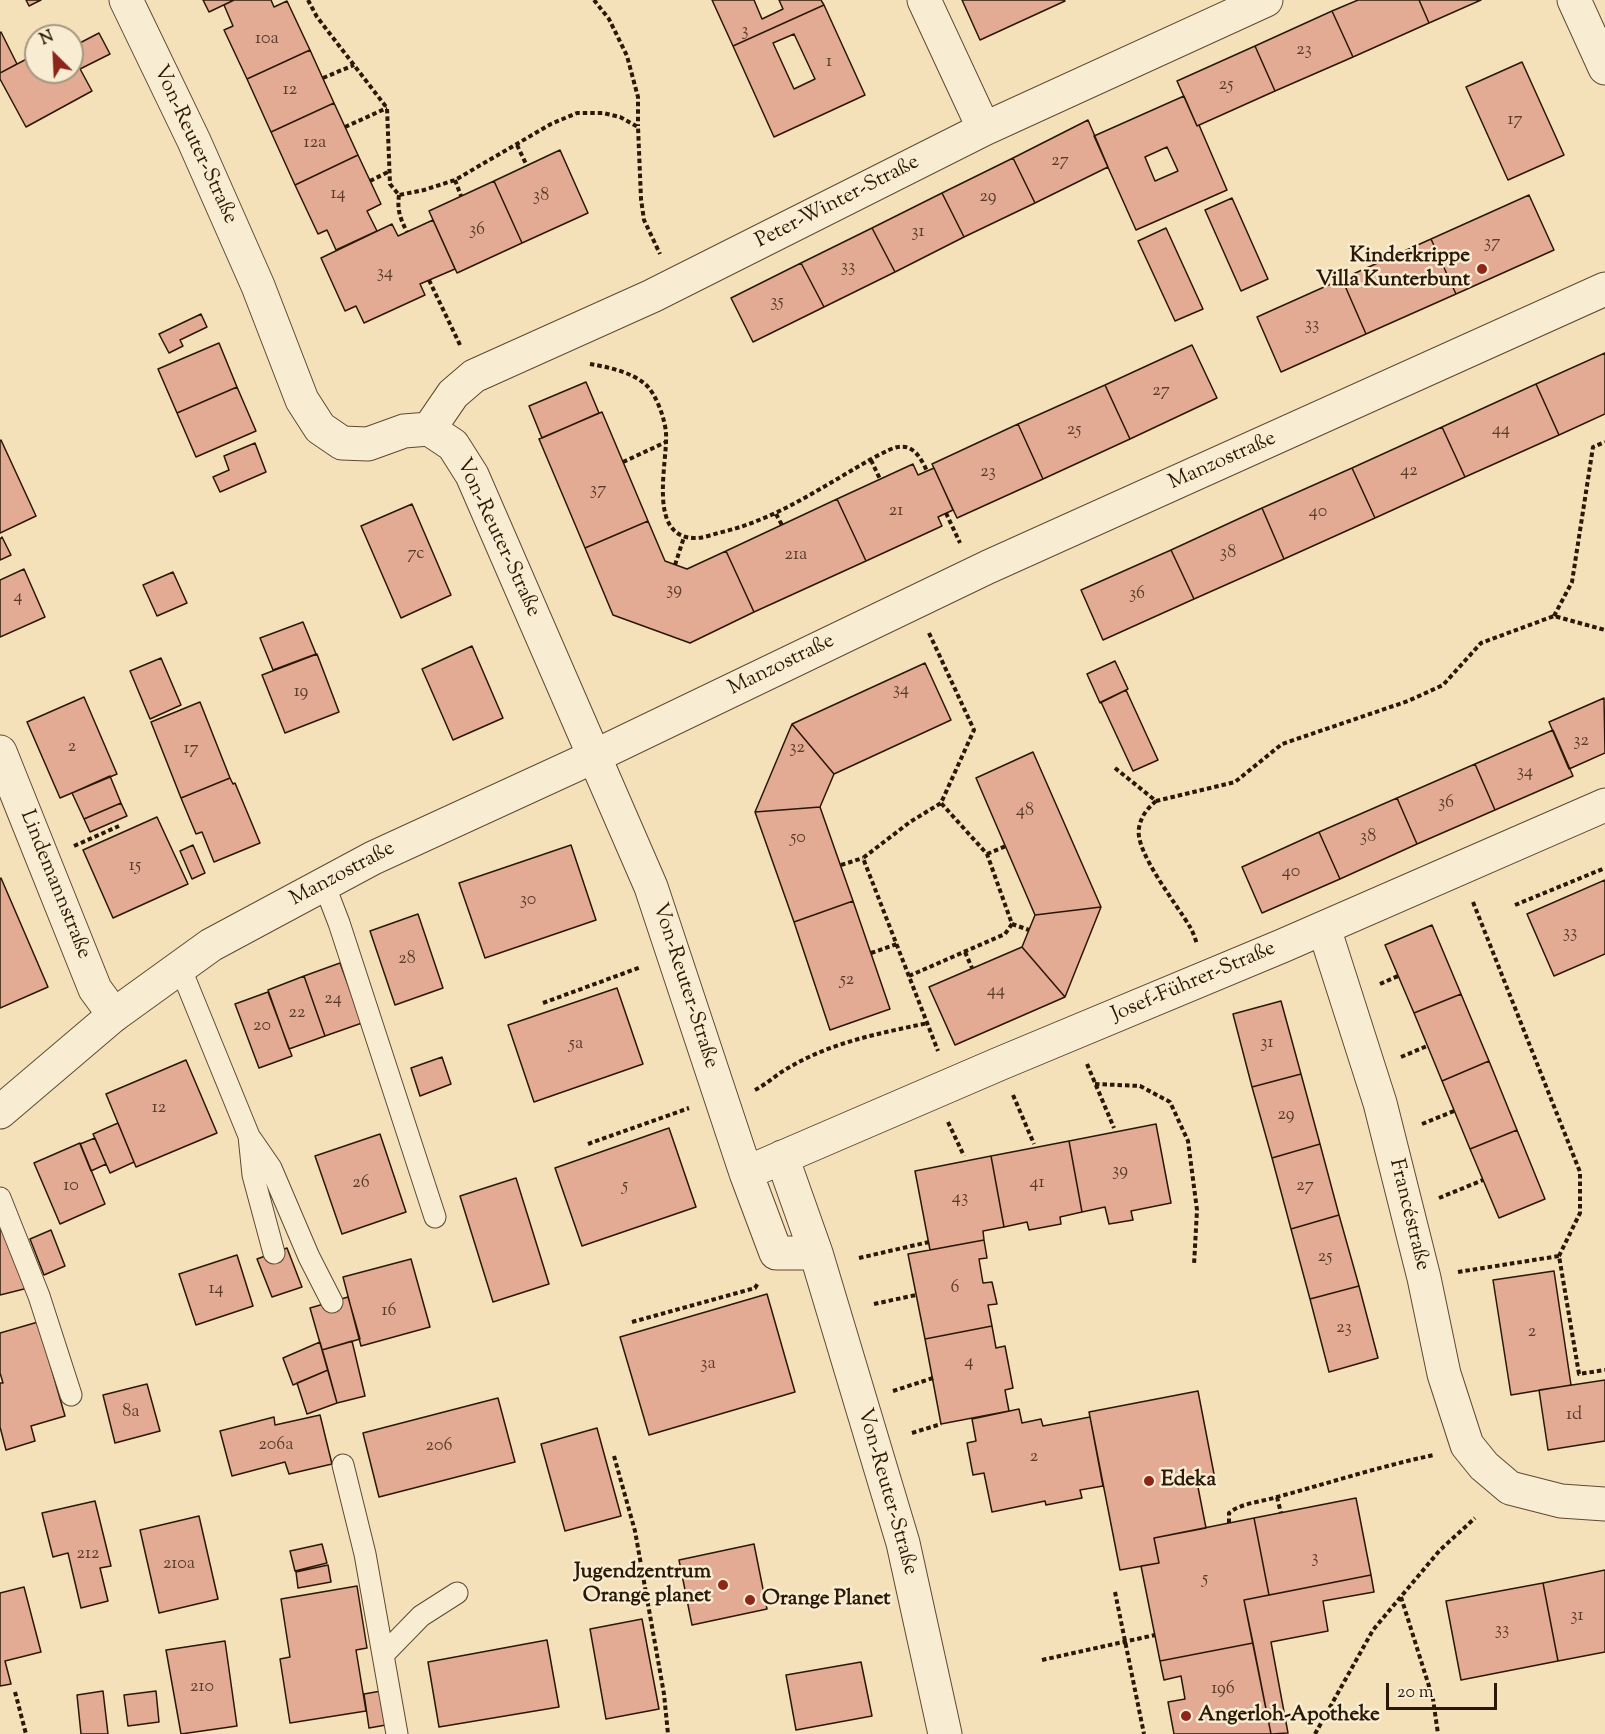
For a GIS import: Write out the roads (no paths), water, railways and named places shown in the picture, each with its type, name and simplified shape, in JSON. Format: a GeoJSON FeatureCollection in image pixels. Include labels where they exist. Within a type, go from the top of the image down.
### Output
{"type":"FeatureCollection","features":[{"type":"Feature","properties":{"kind":"street","name":"Von-Reuter-Straße"},"geometry":{"type":"LineString","coordinates":[[126,0],[194,141],[258,286],[302,400],[320,428],[342,443],[368,444],[404,431],[429,429],[453,446],[472,475],[651,888],[746,1173],[776,1252],[816,1253]]}},
{"type":"Feature","properties":{"kind":"street"},"geometry":{"type":"LineString","coordinates":[[924,0],[984,129]]}},
{"type":"Feature","properties":{"kind":"street","name":"Peter-Winter-Straße"},"geometry":{"type":"LineString","coordinates":[[429,429],[453,394],[474,376],[674,285],[984,129],[1266,0]]}},
{"type":"Feature","properties":{"kind":"street"},"geometry":{"type":"LineString","coordinates":[[1574,0],[1605,68]]}},
{"type":"Feature","properties":{"kind":"street","name":"Manzostraße"},"geometry":{"type":"LineString","coordinates":[[0,1112],[114,1015],[212,945],[373,858],[595,756],[988,567],[1605,290]]}},
{"type":"Feature","properties":{"kind":"street","name":"Lindemannstraße"},"geometry":{"type":"LineString","coordinates":[[0,752],[95,989],[114,1015]]}},
{"type":"Feature","properties":{"kind":"street","name":"Josef-Führer-Straße"},"geometry":{"type":"LineString","coordinates":[[782,1157],[1324,928],[1605,805]]}},
{"type":"Feature","properties":{"kind":"street","name":"Francéstraße"},"geometry":{"type":"LineString","coordinates":[[1324,928],[1380,1102],[1424,1278],[1444,1374],[1467,1445],[1484,1466],[1510,1488],[1561,1501],[1605,1504]]}},
{"type":"Feature","properties":{"kind":"street","name":"Von-Reuter-Straße"},"geometry":{"type":"LineString","coordinates":[[782,1157],[816,1253],[906,1553],[945,1734]]}},
{"type":"Feature","properties":{"kind":"street"},"geometry":{"type":"LineString","coordinates":[[746,1173],[782,1157]]}},
{"type":"Feature","properties":{"kind":"lane"},"geometry":{"type":"LineString","coordinates":[[324,884],[339,923],[435,1217]]}},
{"type":"Feature","properties":{"kind":"lane"},"geometry":{"type":"LineString","coordinates":[[180,967],[249,1136],[271,1168],[309,1257],[332,1302]]}},
{"type":"Feature","properties":{"kind":"lane"},"geometry":{"type":"LineString","coordinates":[[249,1136],[254,1175],[274,1253]]}},
{"type":"Feature","properties":{"kind":"lane"},"geometry":{"type":"LineString","coordinates":[[0,1198],[39,1296],[71,1395]]}},
{"type":"Feature","properties":{"kind":"lane"},"geometry":{"type":"LineString","coordinates":[[343,1465],[365,1554],[397,1734]]}},
{"type":"Feature","properties":{"kind":"lane"},"geometry":{"type":"LineString","coordinates":[[383,1654],[421,1616],[457,1593]]}},
{"type":"Feature","properties":{"kind":"place","name":"Kinderkrippe Villa Kunterbunt"},"geometry":{"type":"Point","coordinates":[1482,269]}},
{"type":"Feature","properties":{"kind":"place","name":"Edeka"},"geometry":{"type":"Point","coordinates":[1149,1481]}},
{"type":"Feature","properties":{"kind":"place","name":"Jugendzentrum Orange planet"},"geometry":{"type":"Point","coordinates":[723,1585]}},
{"type":"Feature","properties":{"kind":"place","name":"Orange Planet"},"geometry":{"type":"Point","coordinates":[750,1600]}},
{"type":"Feature","properties":{"kind":"place","name":"Angerloh-Apotheke"},"geometry":{"type":"Point","coordinates":[1186,1716]}}]}
